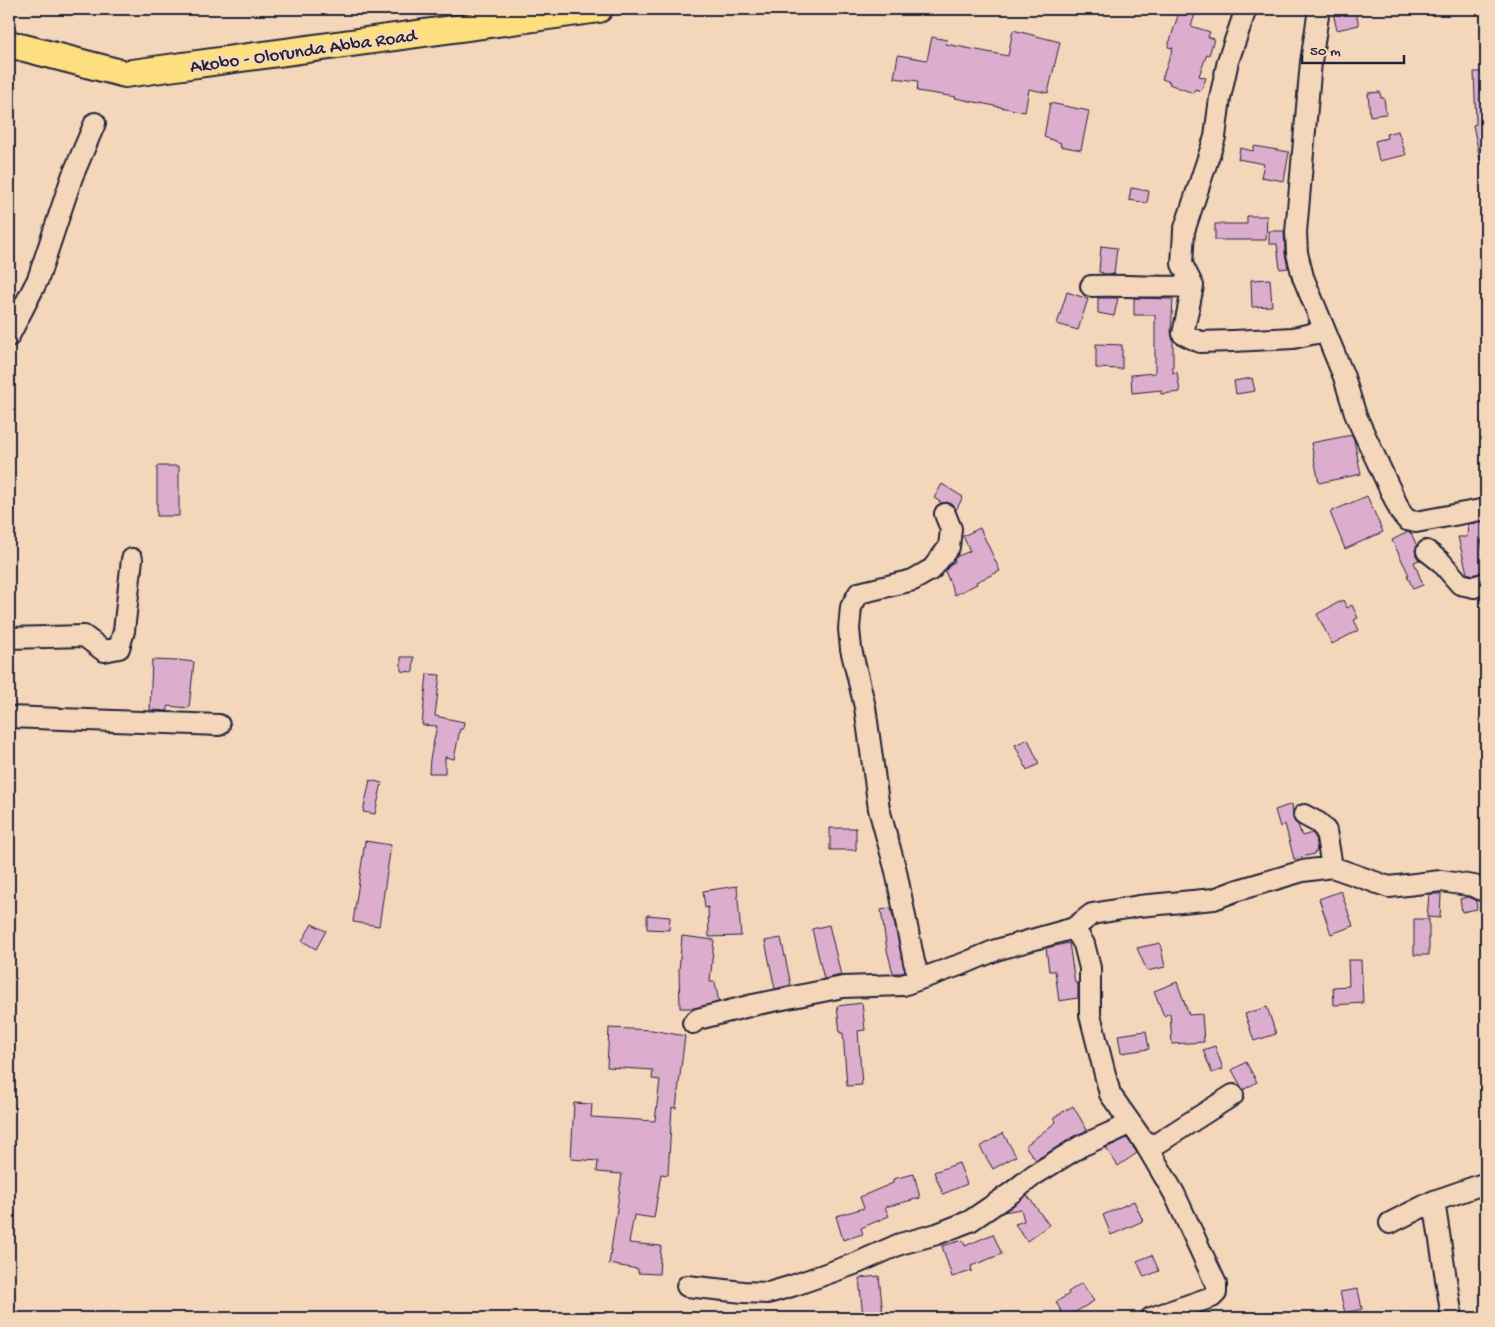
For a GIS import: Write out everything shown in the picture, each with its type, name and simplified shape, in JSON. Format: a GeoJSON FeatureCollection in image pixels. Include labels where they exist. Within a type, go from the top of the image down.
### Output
{"type":"FeatureCollection","features":[{"type":"Feature","properties":{"kind":"main road","name":"Akobo - Olorunda Abba Road"},"geometry":{"type":"LineString","coordinates":[[9,44],[125,74],[599,9]]}},
{"type":"Feature","properties":{"kind":"street"},"geometry":{"type":"LineString","coordinates":[[1246,9],[1228,62],[1220,98],[1215,137],[1184,231],[1182,264],[1193,286],[1183,334],[1200,342],[1293,338],[1325,331]]}},
{"type":"Feature","properties":{"kind":"street"},"geometry":{"type":"LineString","coordinates":[[1319,9],[1311,62],[1296,232],[1297,253],[1303,277],[1344,377],[1356,416],[1401,513],[1408,520],[1416,522],[1486,509]]}},
{"type":"Feature","properties":{"kind":"street"},"geometry":{"type":"LineString","coordinates":[[9,336],[38,279],[72,177],[96,122]]}},
{"type":"Feature","properties":{"kind":"street"},"geometry":{"type":"LineString","coordinates":[[1091,286],[1124,285],[1167,288],[1193,286]]}},
{"type":"Feature","properties":{"kind":"street"},"geometry":{"type":"LineString","coordinates":[[920,979],[912,952],[894,863],[880,809],[865,707],[851,649],[849,629],[851,607],[859,593],[913,580],[932,569],[950,547],[951,530],[945,514]]}},
{"type":"Feature","properties":{"kind":"street"},"geometry":{"type":"LineString","coordinates":[[1427,551],[1441,562],[1460,584],[1474,586],[1486,583]]}},
{"type":"Feature","properties":{"kind":"street"},"geometry":{"type":"LineString","coordinates":[[9,638],[84,636],[104,651],[119,648],[124,631],[132,559]]}},
{"type":"Feature","properties":{"kind":"street"},"geometry":{"type":"LineString","coordinates":[[9,717],[219,724]]}},
{"type":"Feature","properties":{"kind":"street"},"geometry":{"type":"LineString","coordinates":[[1304,815],[1319,822],[1326,831],[1332,867]]}},
{"type":"Feature","properties":{"kind":"street"},"geometry":{"type":"LineString","coordinates":[[693,1024],[698,1020],[753,1005],[843,987],[903,985],[996,950],[1074,928],[1092,914],[1140,906],[1214,900],[1238,890],[1303,871],[1332,867],[1389,886],[1441,881],[1474,886],[1486,892]]}},
{"type":"Feature","properties":{"kind":"street"},"geometry":{"type":"LineString","coordinates":[[1074,928],[1084,944],[1090,968],[1090,1015],[1110,1094],[1144,1142],[1174,1193],[1216,1284],[1216,1293],[1212,1297],[1151,1318]]}},
{"type":"Feature","properties":{"kind":"street"},"geometry":{"type":"LineString","coordinates":[[1144,1142],[1158,1143],[1233,1096]]}},
{"type":"Feature","properties":{"kind":"street"},"geometry":{"type":"LineString","coordinates":[[687,1286],[768,1293],[857,1263],[900,1244],[938,1234],[970,1221],[1034,1175],[1081,1146],[1119,1129],[1129,1121]]}},
{"type":"Feature","properties":{"kind":"street"},"geometry":{"type":"LineString","coordinates":[[1390,1223],[1434,1201],[1486,1183]]}},
{"type":"Feature","properties":{"kind":"street"},"geometry":{"type":"LineString","coordinates":[[1434,1201],[1452,1318]]}},
{"type":"Feature","properties":{"kind":"building"},"geometry":{"type":"Polygon","coordinates":[[[1180,9],[1197,9],[1191,26],[1210,32],[1208,37],[1214,39],[1199,76],[1206,78],[1201,91],[1195,89],[1193,93],[1169,84],[1170,82],[1162,79],[1173,48],[1168,47],[1180,9]]]}},
{"type":"Feature","properties":{"kind":"building"},"geometry":{"type":"Polygon","coordinates":[[[1332,9],[1355,9],[1359,25],[1337,30],[1332,9]]]}},
{"type":"Feature","properties":{"kind":"building"},"geometry":{"type":"Polygon","coordinates":[[[1013,30],[1060,42],[1048,93],[1029,89],[1025,112],[956,97],[917,91],[918,81],[894,78],[898,55],[927,60],[932,37],[947,40],[946,44],[1008,56],[1013,30]]]}},
{"type":"Feature","properties":{"kind":"building"},"geometry":{"type":"Polygon","coordinates":[[[1474,72],[1486,72],[1486,163],[1481,164],[1473,125],[1476,124],[1474,72]]]}},
{"type":"Feature","properties":{"kind":"building"},"geometry":{"type":"Polygon","coordinates":[[[1380,92],[1381,98],[1384,98],[1386,114],[1370,116],[1368,93],[1380,92]]]}},
{"type":"Feature","properties":{"kind":"building"},"geometry":{"type":"Polygon","coordinates":[[[1050,103],[1089,111],[1081,150],[1060,146],[1061,143],[1044,137],[1050,103]]]}},
{"type":"Feature","properties":{"kind":"building"},"geometry":{"type":"Polygon","coordinates":[[[1398,131],[1406,155],[1379,161],[1375,141],[1387,138],[1386,134],[1398,131]]]}},
{"type":"Feature","properties":{"kind":"building"},"geometry":{"type":"Polygon","coordinates":[[[1254,146],[1289,152],[1284,181],[1261,177],[1264,164],[1238,159],[1240,148],[1253,151],[1254,146]]]}},
{"type":"Feature","properties":{"kind":"building"},"geometry":{"type":"Polygon","coordinates":[[[1131,188],[1149,191],[1147,203],[1129,200],[1131,188]]]}},
{"type":"Feature","properties":{"kind":"building"},"geometry":{"type":"Polygon","coordinates":[[[1247,216],[1267,216],[1266,240],[1215,240],[1215,224],[1247,224],[1247,216]]]}},
{"type":"Feature","properties":{"kind":"building"},"geometry":{"type":"Polygon","coordinates":[[[1269,231],[1284,231],[1288,268],[1280,269],[1277,244],[1269,244],[1269,231]]]}},
{"type":"Feature","properties":{"kind":"building"},"geometry":{"type":"Polygon","coordinates":[[[1101,246],[1117,248],[1114,274],[1102,274],[1099,272],[1101,246]]]}},
{"type":"Feature","properties":{"kind":"building"},"geometry":{"type":"Polygon","coordinates":[[[1270,279],[1272,306],[1252,307],[1251,280],[1270,279]]]}},
{"type":"Feature","properties":{"kind":"building"},"geometry":{"type":"Polygon","coordinates":[[[1067,292],[1088,299],[1078,330],[1057,324],[1067,292]]]}},
{"type":"Feature","properties":{"kind":"building"},"geometry":{"type":"Polygon","coordinates":[[[1098,298],[1118,298],[1114,316],[1098,313],[1098,298]]]}},
{"type":"Feature","properties":{"kind":"building"},"geometry":{"type":"Polygon","coordinates":[[[1134,298],[1173,299],[1171,332],[1173,340],[1173,373],[1177,372],[1180,392],[1161,394],[1161,390],[1132,393],[1131,375],[1155,373],[1155,315],[1134,315],[1134,298]]]}},
{"type":"Feature","properties":{"kind":"building"},"geometry":{"type":"Polygon","coordinates":[[[1096,344],[1122,345],[1122,369],[1096,368],[1096,344]]]}},
{"type":"Feature","properties":{"kind":"building"},"geometry":{"type":"Polygon","coordinates":[[[1252,378],[1255,391],[1236,394],[1234,381],[1252,378]]]}},
{"type":"Feature","properties":{"kind":"building"},"geometry":{"type":"Polygon","coordinates":[[[1352,435],[1361,474],[1319,483],[1311,443],[1352,435]]]}},
{"type":"Feature","properties":{"kind":"building"},"geometry":{"type":"Polygon","coordinates":[[[157,466],[179,466],[179,516],[157,516],[157,466]]]}},
{"type":"Feature","properties":{"kind":"building"},"geometry":{"type":"Polygon","coordinates":[[[942,484],[963,497],[956,510],[952,504],[942,503],[934,498],[942,484]]]}},
{"type":"Feature","properties":{"kind":"building"},"geometry":{"type":"Polygon","coordinates":[[[1367,496],[1383,532],[1345,549],[1330,512],[1367,496]]]}},
{"type":"Feature","properties":{"kind":"building"},"geometry":{"type":"Polygon","coordinates":[[[1486,523],[1486,540],[1481,540],[1486,571],[1473,575],[1467,573],[1458,537],[1467,537],[1468,524],[1486,523]]]}},
{"type":"Feature","properties":{"kind":"building"},"geometry":{"type":"Polygon","coordinates":[[[980,528],[1000,571],[976,582],[977,584],[955,595],[945,571],[955,562],[956,557],[970,551],[963,536],[980,528]]]}},
{"type":"Feature","properties":{"kind":"building"},"geometry":{"type":"Polygon","coordinates":[[[1408,532],[1411,533],[1417,546],[1415,550],[1419,560],[1414,562],[1423,585],[1413,589],[1407,575],[1409,575],[1392,540],[1408,532]]]}},
{"type":"Feature","properties":{"kind":"building"},"geometry":{"type":"Polygon","coordinates":[[[1343,600],[1347,608],[1352,605],[1358,618],[1354,620],[1359,630],[1332,644],[1317,614],[1343,600]]]}},
{"type":"Feature","properties":{"kind":"building"},"geometry":{"type":"Polygon","coordinates":[[[401,657],[414,657],[413,672],[401,671],[401,657]]]}},
{"type":"Feature","properties":{"kind":"building"},"geometry":{"type":"Polygon","coordinates":[[[152,660],[194,662],[189,708],[168,706],[168,711],[150,710],[152,660]]]}},
{"type":"Feature","properties":{"kind":"building"},"geometry":{"type":"Polygon","coordinates":[[[427,674],[440,675],[435,716],[464,722],[463,729],[460,729],[454,759],[445,757],[445,773],[429,773],[437,726],[422,725],[427,674]]]}},
{"type":"Feature","properties":{"kind":"building"},"geometry":{"type":"Polygon","coordinates":[[[1028,739],[1039,764],[1027,770],[1015,745],[1028,739]]]}},
{"type":"Feature","properties":{"kind":"building"},"geometry":{"type":"Polygon","coordinates":[[[370,780],[382,783],[375,814],[363,812],[370,780]]]}},
{"type":"Feature","properties":{"kind":"building"},"geometry":{"type":"Polygon","coordinates":[[[1292,804],[1294,821],[1298,825],[1302,836],[1312,833],[1315,836],[1317,852],[1294,859],[1285,824],[1280,827],[1275,810],[1292,804]]]}},
{"type":"Feature","properties":{"kind":"building"},"geometry":{"type":"Polygon","coordinates":[[[830,828],[856,828],[856,850],[830,850],[830,828]]]}},
{"type":"Feature","properties":{"kind":"building"},"geometry":{"type":"Polygon","coordinates":[[[365,841],[391,845],[379,926],[353,922],[365,841]]]}},
{"type":"Feature","properties":{"kind":"building"},"geometry":{"type":"Polygon","coordinates":[[[737,886],[741,936],[709,937],[708,907],[705,908],[703,891],[737,886]]]}},
{"type":"Feature","properties":{"kind":"building"},"geometry":{"type":"Polygon","coordinates":[[[1341,891],[1353,926],[1331,934],[1319,899],[1341,891]]]}},
{"type":"Feature","properties":{"kind":"building"},"geometry":{"type":"Polygon","coordinates":[[[1429,894],[1441,894],[1440,918],[1427,917],[1429,894]]]}},
{"type":"Feature","properties":{"kind":"building"},"geometry":{"type":"Polygon","coordinates":[[[1468,897],[1476,900],[1477,909],[1462,912],[1460,899],[1468,897]]]}},
{"type":"Feature","properties":{"kind":"building"},"geometry":{"type":"Polygon","coordinates":[[[891,908],[905,972],[901,973],[893,973],[887,950],[881,910],[891,908]]]}},
{"type":"Feature","properties":{"kind":"building"},"geometry":{"type":"Polygon","coordinates":[[[647,915],[670,917],[669,930],[647,929],[647,915]]]}},
{"type":"Feature","properties":{"kind":"building"},"geometry":{"type":"Polygon","coordinates":[[[1414,919],[1429,919],[1429,955],[1414,955],[1414,919]]]}},
{"type":"Feature","properties":{"kind":"building"},"geometry":{"type":"Polygon","coordinates":[[[312,924],[326,931],[316,949],[302,941],[312,924]]]}},
{"type":"Feature","properties":{"kind":"building"},"geometry":{"type":"Polygon","coordinates":[[[829,925],[841,975],[824,979],[812,929],[829,925]]]}},
{"type":"Feature","properties":{"kind":"building"},"geometry":{"type":"Polygon","coordinates":[[[682,936],[714,940],[710,982],[715,982],[719,1002],[695,1008],[680,1008],[679,970],[682,936]]]}},
{"type":"Feature","properties":{"kind":"building"},"geometry":{"type":"Polygon","coordinates":[[[781,938],[791,985],[775,989],[765,941],[781,938]]]}},
{"type":"Feature","properties":{"kind":"building"},"geometry":{"type":"Polygon","coordinates":[[[1069,943],[1075,983],[1078,983],[1078,998],[1059,1001],[1055,971],[1049,971],[1046,948],[1069,943]]]}},
{"type":"Feature","properties":{"kind":"building"},"geometry":{"type":"Polygon","coordinates":[[[1160,943],[1165,967],[1147,971],[1137,948],[1160,943]]]}},
{"type":"Feature","properties":{"kind":"building"},"geometry":{"type":"Polygon","coordinates":[[[1348,960],[1361,960],[1363,1003],[1334,1005],[1333,987],[1349,986],[1348,960]]]}},
{"type":"Feature","properties":{"kind":"building"},"geometry":{"type":"Polygon","coordinates":[[[1177,982],[1189,1015],[1202,1014],[1204,1042],[1172,1044],[1170,1013],[1164,1016],[1154,991],[1177,982]]]}},
{"type":"Feature","properties":{"kind":"building"},"geometry":{"type":"Polygon","coordinates":[[[862,1003],[865,1030],[858,1031],[862,1085],[847,1086],[843,1033],[840,1033],[837,1006],[862,1003]]]}},
{"type":"Feature","properties":{"kind":"building"},"geometry":{"type":"Polygon","coordinates":[[[1267,1007],[1276,1034],[1254,1041],[1245,1014],[1267,1007]]]}},
{"type":"Feature","properties":{"kind":"building"},"geometry":{"type":"Polygon","coordinates":[[[609,1028],[652,1030],[685,1036],[676,1108],[672,1107],[668,1175],[661,1174],[654,1218],[634,1215],[629,1243],[661,1246],[659,1274],[638,1273],[638,1269],[609,1264],[622,1174],[597,1172],[598,1161],[571,1159],[574,1103],[592,1104],[591,1117],[655,1121],[660,1080],[652,1079],[653,1070],[607,1067],[609,1028]]]}},
{"type":"Feature","properties":{"kind":"building"},"geometry":{"type":"Polygon","coordinates":[[[1146,1031],[1149,1049],[1121,1053],[1118,1035],[1146,1031]]]}},
{"type":"Feature","properties":{"kind":"building"},"geometry":{"type":"Polygon","coordinates":[[[1215,1046],[1223,1069],[1212,1073],[1203,1050],[1215,1046]]]}},
{"type":"Feature","properties":{"kind":"building"},"geometry":{"type":"Polygon","coordinates":[[[1246,1062],[1257,1082],[1243,1090],[1232,1070],[1246,1062]]]}},
{"type":"Feature","properties":{"kind":"building"},"geometry":{"type":"Polygon","coordinates":[[[1073,1106],[1087,1130],[1036,1160],[1025,1146],[1056,1122],[1054,1117],[1073,1106]]]}},
{"type":"Feature","properties":{"kind":"building"},"geometry":{"type":"Polygon","coordinates":[[[1003,1133],[1016,1156],[993,1169],[980,1147],[1003,1133]]]}},
{"type":"Feature","properties":{"kind":"building"},"geometry":{"type":"Polygon","coordinates":[[[1127,1138],[1137,1153],[1118,1166],[1106,1148],[1127,1138]]]}},
{"type":"Feature","properties":{"kind":"building"},"geometry":{"type":"Polygon","coordinates":[[[959,1163],[967,1184],[943,1194],[934,1172],[959,1163]]]}},
{"type":"Feature","properties":{"kind":"building"},"geometry":{"type":"Polygon","coordinates":[[[914,1174],[920,1198],[885,1207],[889,1216],[861,1228],[863,1234],[843,1240],[836,1216],[864,1208],[860,1197],[893,1183],[893,1179],[914,1174]]]}},
{"type":"Feature","properties":{"kind":"building"},"geometry":{"type":"Polygon","coordinates":[[[1027,1195],[1049,1225],[1027,1241],[1015,1224],[1024,1221],[1021,1209],[1004,1212],[1027,1195]]]}},
{"type":"Feature","properties":{"kind":"building"},"geometry":{"type":"Polygon","coordinates":[[[1134,1201],[1143,1221],[1111,1235],[1103,1215],[1134,1201]]]}},
{"type":"Feature","properties":{"kind":"building"},"geometry":{"type":"Polygon","coordinates":[[[993,1234],[1002,1254],[971,1266],[972,1271],[952,1277],[942,1246],[963,1240],[965,1246],[993,1234]]]}},
{"type":"Feature","properties":{"kind":"building"},"geometry":{"type":"Polygon","coordinates":[[[1152,1255],[1159,1271],[1144,1277],[1137,1261],[1152,1255]]]}},
{"type":"Feature","properties":{"kind":"building"},"geometry":{"type":"Polygon","coordinates":[[[879,1276],[883,1315],[863,1317],[859,1278],[879,1276]]]}},
{"type":"Feature","properties":{"kind":"building"},"geometry":{"type":"Polygon","coordinates":[[[1082,1283],[1094,1301],[1065,1318],[1056,1302],[1082,1283]]]}},
{"type":"Feature","properties":{"kind":"building"},"geometry":{"type":"Polygon","coordinates":[[[1358,1289],[1362,1309],[1345,1313],[1340,1292],[1358,1289]]]}}]}
